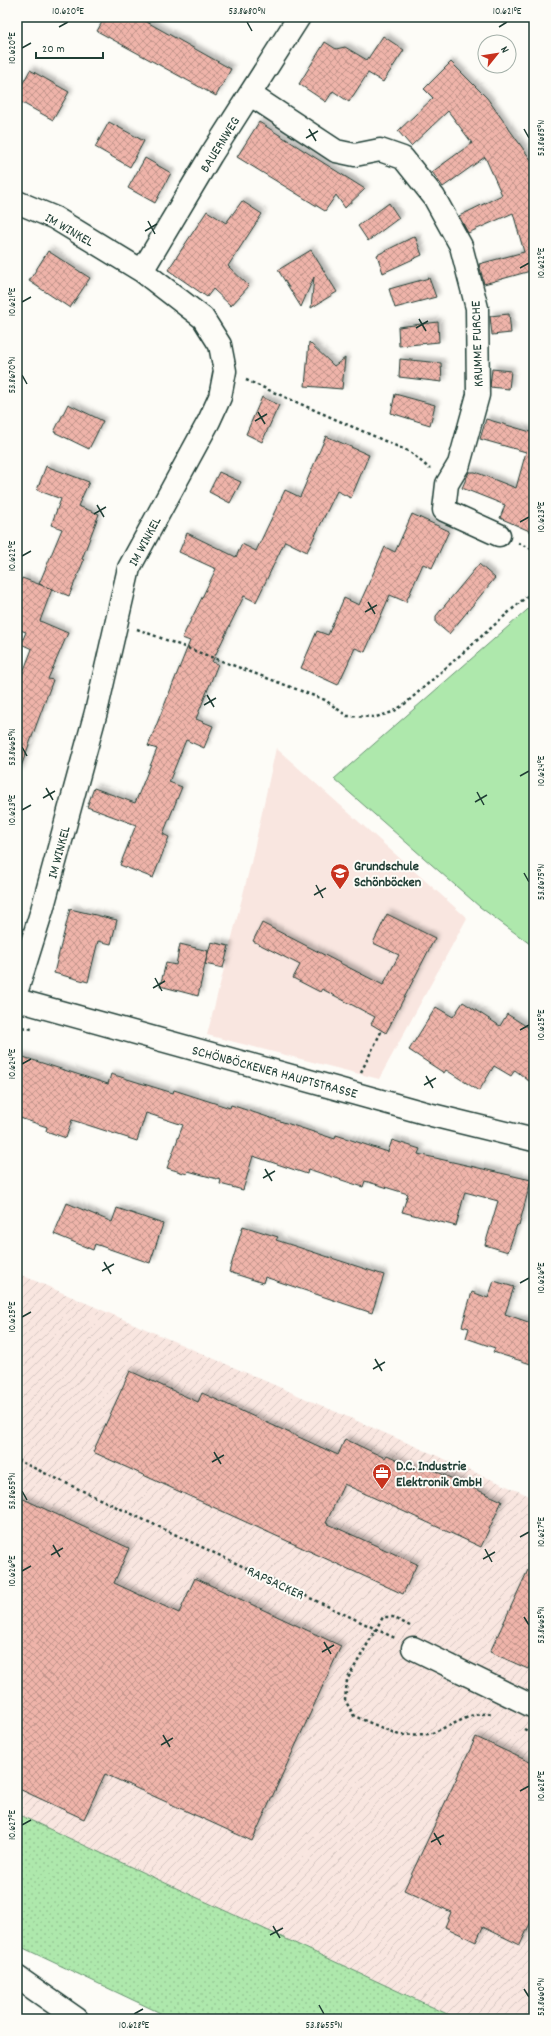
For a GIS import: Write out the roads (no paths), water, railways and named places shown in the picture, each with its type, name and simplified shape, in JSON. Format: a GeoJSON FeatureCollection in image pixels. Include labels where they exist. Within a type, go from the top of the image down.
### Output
{"type":"FeatureCollection","features":[{"type":"Feature","properties":{"kind":"main road","name":"BAUERNWEG"},"geometry":{"type":"LineString","coordinates":[[142,271],[212,155],[299,17]]}},
{"type":"Feature","properties":{"kind":"main road","name":"KRUMME FURCHE"},"geometry":{"type":"LineString","coordinates":[[251,95],[336,151],[355,155],[380,150],[403,158],[434,197],[461,246],[477,308],[478,395],[459,464],[447,484],[444,510],[500,535]]}},
{"type":"Feature","properties":{"kind":"main road","name":"IM WINKEL"},"geometry":{"type":"LineString","coordinates":[[17,202],[55,218],[142,271],[203,318],[220,345],[225,371],[220,397],[209,421],[129,568],[88,741],[42,910],[17,990]]}},
{"type":"Feature","properties":{"kind":"main road","name":"SCHÖNBÖCKENER HAUPTSTRASSE"},"geometry":{"type":"LineString","coordinates":[[17,1000],[432,1115],[534,1140]]}},
{"type":"Feature","properties":{"kind":"main road"},"geometry":{"type":"LineString","coordinates":[[413,1638],[534,1707]]}},
{"type":"Feature","properties":{"kind":"main road"},"geometry":{"type":"LineString","coordinates":[[17,1977],[77,2019]]}},
{"type":"Feature","properties":{"kind":"main road"},"geometry":{"type":"LineString","coordinates":[[17,1996],[65,2019]]}},
{"type":"Feature","properties":{"kind":"place","name":"Grundschule Schönböcken"},"geometry":{"type":"Point","coordinates":[340,890]}},
{"type":"Feature","properties":{"kind":"place","name":"D.C. Industrie Elektronik GmbH"},"geometry":{"type":"Point","coordinates":[382,1490]}}]}
